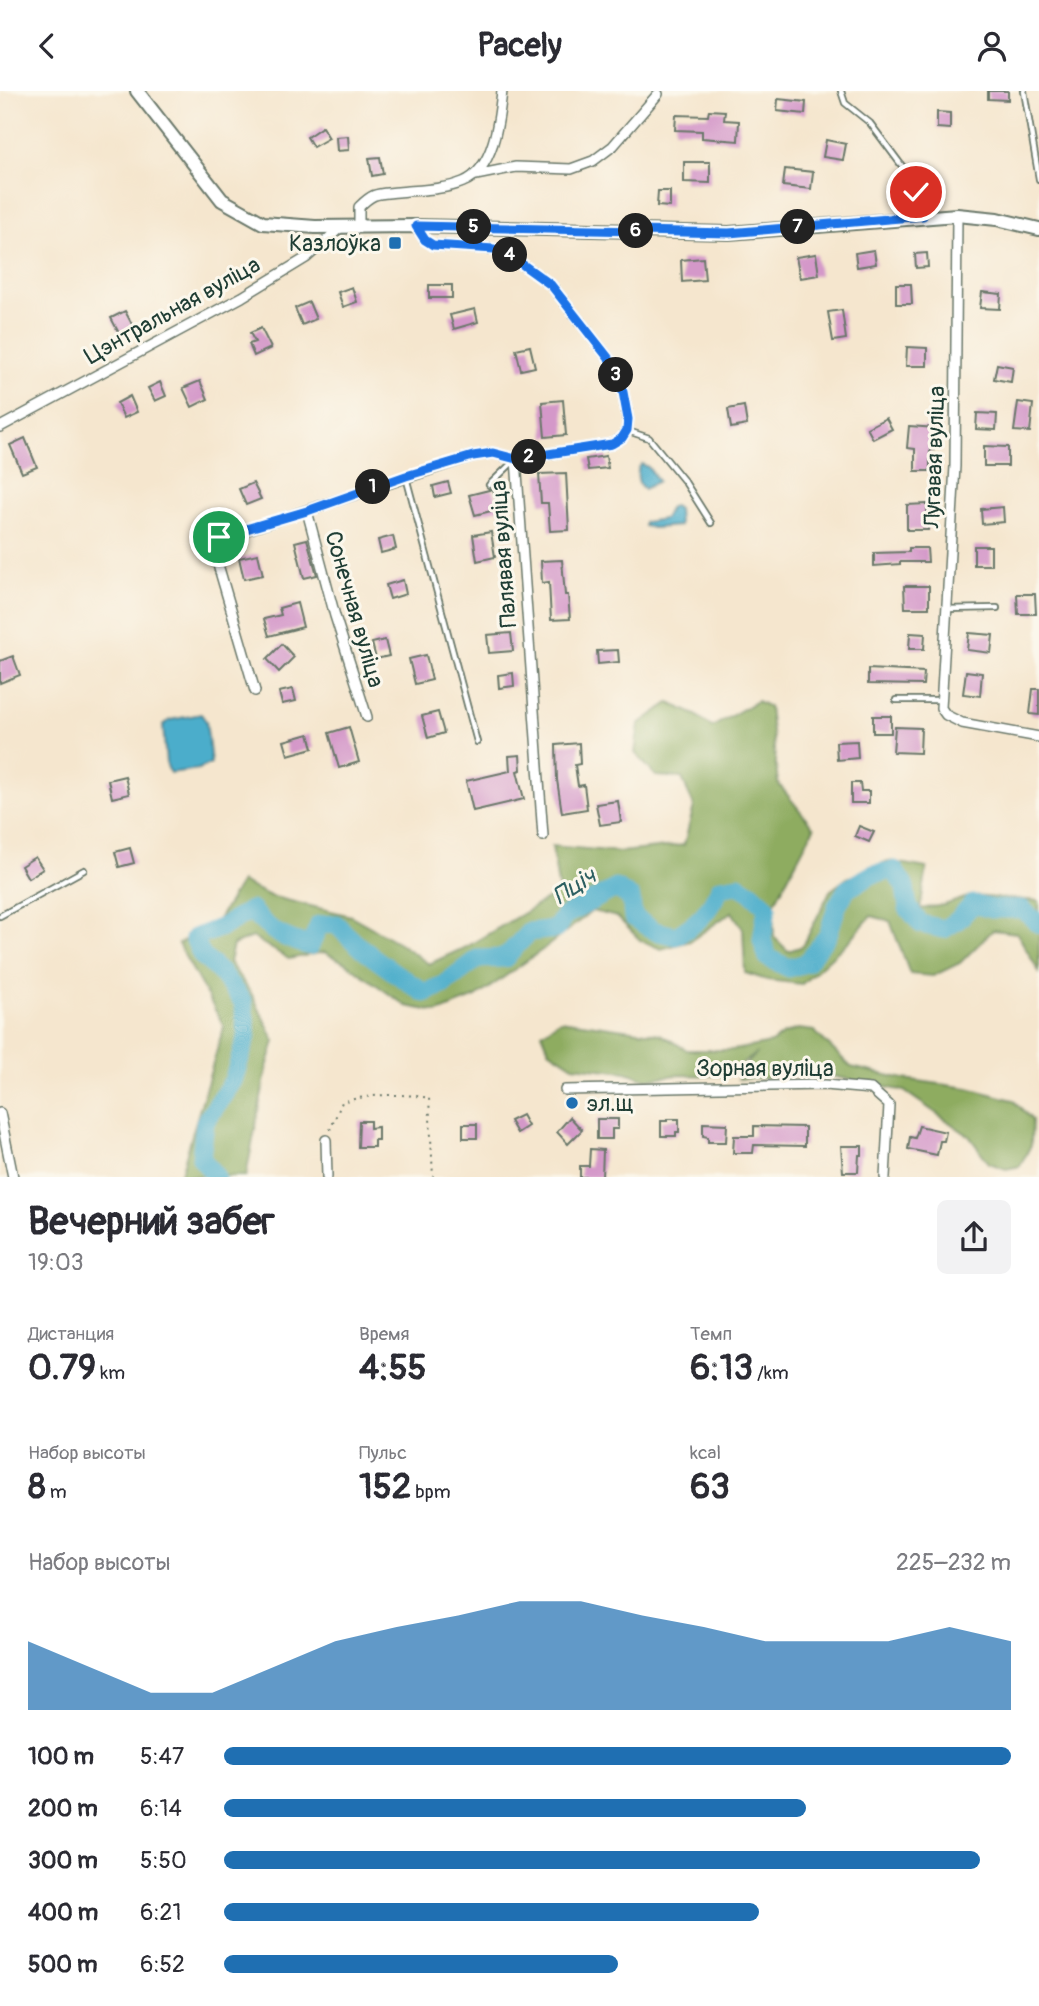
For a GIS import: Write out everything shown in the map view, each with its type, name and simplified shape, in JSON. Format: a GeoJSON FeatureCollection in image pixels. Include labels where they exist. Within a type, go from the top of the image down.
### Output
{"type":"FeatureCollection","features":[{"type":"Feature","properties":{"kind":"main road"},"geometry":{"type":"LineString","coordinates":[[137,91],[222,200],[263,223],[359,228],[416,226],[729,233],[957,215],[997,219],[1039,229]]}},
{"type":"Feature","properties":{"kind":"street"},"geometry":{"type":"LineString","coordinates":[[477,175],[488,155],[499,115],[502,91]]}},
{"type":"Feature","properties":{"kind":"street"},"geometry":{"type":"LineString","coordinates":[[359,228],[359,207],[371,195],[462,183],[477,175],[516,167],[571,169],[593,161],[613,146],[658,94]]}},
{"type":"Feature","properties":{"kind":"street","name":"Лугавая вуліца"},"geometry":{"type":"LineString","coordinates":[[940,700],[956,466],[957,215]]}},
{"type":"Feature","properties":{"kind":"street"},"geometry":{"type":"LineString","coordinates":[[416,226],[425,240],[433,245],[494,249],[508,254],[551,285],[610,360],[623,392],[628,419],[627,430]]}},
{"type":"Feature","properties":{"kind":"street","name":"Цэнтральная вуліца"},"geometry":{"type":"LineString","coordinates":[[0,427],[243,297],[306,258],[341,227]]}},
{"type":"Feature","properties":{"kind":"street","name":"Палявая вуліца"},"geometry":{"type":"LineString","coordinates":[[543,836],[516,459],[612,444],[622,438],[627,430]]}},
{"type":"Feature","properties":{"kind":"street"},"geometry":{"type":"LineString","coordinates":[[255,691],[213,541],[473,456],[493,453],[516,459]]}},
{"type":"Feature","properties":{"kind":"street","name":"Сонечная вуліца"},"geometry":{"type":"LineString","coordinates":[[307,511],[335,615],[367,717]]}},
{"type":"Feature","properties":{"kind":"street"},"geometry":{"type":"LineString","coordinates":[[940,700],[941,708],[953,720],[1039,737]]}},
{"type":"Feature","properties":{"kind":"street","name":"Зорная вуліца"},"geometry":{"type":"LineString","coordinates":[[565,1090],[825,1085],[871,1089],[889,1105],[885,1177]]}},
{"type":"Feature","properties":{"kind":"street"},"geometry":{"type":"LineString","coordinates":[[0,1112],[13,1177]]}},
{"type":"Feature","properties":{"kind":"street"},"geometry":{"type":"LineString","coordinates":[[326,1140],[327,1177]]}},
{"type":"Feature","properties":{"kind":"lane"},"geometry":{"type":"LineString","coordinates":[[841,91],[845,103],[870,123],[911,178],[923,216]]}},
{"type":"Feature","properties":{"kind":"lane"},"geometry":{"type":"LineString","coordinates":[[1024,91],[1039,179]]}},
{"type":"Feature","properties":{"kind":"lane"},"geometry":{"type":"LineString","coordinates":[[627,430],[649,438],[685,482],[711,523]]}},
{"type":"Feature","properties":{"kind":"lane"},"geometry":{"type":"LineString","coordinates":[[489,485],[516,459]]}},
{"type":"Feature","properties":{"kind":"lane"},"geometry":{"type":"LineString","coordinates":[[406,476],[477,742]]}},
{"type":"Feature","properties":{"kind":"lane"},"geometry":{"type":"LineString","coordinates":[[946,609],[997,608]]}},
{"type":"Feature","properties":{"kind":"lane"},"geometry":{"type":"LineString","coordinates":[[896,700],[940,700]]}},
{"type":"Feature","properties":{"kind":"lane"},"geometry":{"type":"LineString","coordinates":[[0,916],[84,870]]}},
{"type":"Feature","properties":{"kind":"path"},"geometry":{"type":"LineString","coordinates":[[326,1140],[342,1102],[357,1097],[429,1098],[433,1177]]}},
{"type":"Feature","properties":{"kind":"green space"},"geometry":{"type":"Polygon","coordinates":[[[757,701],[769,707],[778,783],[814,828],[773,906],[774,937],[788,951],[803,946],[830,891],[847,878],[888,861],[927,868],[920,909],[971,896],[1039,901],[1039,972],[1017,933],[993,930],[960,963],[933,976],[910,974],[890,921],[871,916],[850,940],[802,984],[767,980],[745,973],[743,929],[732,912],[690,941],[661,949],[640,940],[617,917],[592,911],[476,997],[438,1012],[406,1006],[346,963],[324,952],[289,959],[252,937],[233,945],[229,962],[252,995],[275,1041],[267,1067],[246,1176],[180,1176],[224,1026],[178,944],[215,924],[241,882],[270,896],[351,916],[399,943],[429,964],[466,947],[559,892],[552,846],[621,852],[684,845],[694,806],[682,778],[656,776],[635,753],[639,724],[669,703],[696,715],[712,727],[757,701]]]}},
{"type":"Feature","properties":{"kind":"green space"},"geometry":{"type":"Polygon","coordinates":[[[560,1020],[660,1034],[687,1050],[733,1050],[771,1043],[798,1029],[814,1031],[851,1067],[904,1079],[968,1088],[1013,1100],[1032,1120],[1031,1145],[1020,1166],[1006,1169],[989,1163],[969,1136],[904,1091],[832,1076],[799,1074],[738,1079],[743,1068],[757,1053],[726,1076],[677,1075],[646,1079],[626,1072],[573,1066],[549,1050],[542,1033],[560,1020]]]}},
{"type":"Feature","properties":{"kind":"water"},"geometry":{"type":"Polygon","coordinates":[[[642,464],[648,467],[658,481],[644,489],[638,477],[642,464]]]}},
{"type":"Feature","properties":{"kind":"water"},"geometry":{"type":"Polygon","coordinates":[[[670,507],[678,509],[679,526],[644,526],[644,522],[664,519],[670,507]]]}},
{"type":"Feature","properties":{"kind":"water"},"geometry":{"type":"Polygon","coordinates":[[[201,714],[206,721],[211,763],[199,769],[170,773],[166,763],[163,725],[170,720],[201,714]]]}},
{"type":"Feature","properties":{"kind":"building"},"geometry":{"type":"Polygon","coordinates":[[[988,91],[1008,91],[1008,100],[988,99],[988,91]]]}},
{"type":"Feature","properties":{"kind":"building"},"geometry":{"type":"Polygon","coordinates":[[[778,99],[806,102],[805,114],[777,111],[778,99]]]}},
{"type":"Feature","properties":{"kind":"building"},"geometry":{"type":"Polygon","coordinates":[[[709,110],[725,111],[724,120],[739,121],[738,141],[702,138],[702,131],[675,130],[676,115],[708,116],[709,110]]]}},
{"type":"Feature","properties":{"kind":"building"},"geometry":{"type":"Polygon","coordinates":[[[937,112],[950,113],[950,129],[937,128],[937,112]]]}},
{"type":"Feature","properties":{"kind":"building"},"geometry":{"type":"Polygon","coordinates":[[[322,127],[329,138],[313,147],[307,137],[322,127]]]}},
{"type":"Feature","properties":{"kind":"building"},"geometry":{"type":"Polygon","coordinates":[[[348,136],[349,150],[337,151],[336,137],[348,136]]]}},
{"type":"Feature","properties":{"kind":"building"},"geometry":{"type":"Polygon","coordinates":[[[826,140],[846,144],[843,160],[823,157],[826,140]]]}},
{"type":"Feature","properties":{"kind":"building"},"geometry":{"type":"Polygon","coordinates":[[[380,157],[383,174],[372,176],[369,158],[380,157]]]}},
{"type":"Feature","properties":{"kind":"building"},"geometry":{"type":"Polygon","coordinates":[[[684,162],[710,162],[710,183],[684,182],[684,162]]]}},
{"type":"Feature","properties":{"kind":"building"},"geometry":{"type":"Polygon","coordinates":[[[785,169],[813,172],[811,189],[783,186],[785,169]]]}},
{"type":"Feature","properties":{"kind":"building"},"geometry":{"type":"Polygon","coordinates":[[[658,191],[670,191],[670,207],[657,206],[658,191]]]}},
{"type":"Feature","properties":{"kind":"building"},"geometry":{"type":"Polygon","coordinates":[[[874,250],[876,264],[857,267],[855,253],[874,250]]]}},
{"type":"Feature","properties":{"kind":"building"},"geometry":{"type":"Polygon","coordinates":[[[927,253],[928,267],[916,268],[915,254],[927,253]]]}},
{"type":"Feature","properties":{"kind":"building"},"geometry":{"type":"Polygon","coordinates":[[[816,254],[819,275],[800,278],[796,257],[816,254]]]}},
{"type":"Feature","properties":{"kind":"building"},"geometry":{"type":"Polygon","coordinates":[[[703,258],[705,280],[682,282],[681,260],[703,258]]]}},
{"type":"Feature","properties":{"kind":"building"},"geometry":{"type":"Polygon","coordinates":[[[896,284],[911,284],[912,304],[896,304],[896,284]]]}},
{"type":"Feature","properties":{"kind":"building"},"geometry":{"type":"Polygon","coordinates":[[[429,285],[452,285],[452,298],[429,298],[429,285]]]}},
{"type":"Feature","properties":{"kind":"building"},"geometry":{"type":"Polygon","coordinates":[[[352,287],[357,302],[343,307],[338,292],[352,287]]]}},
{"type":"Feature","properties":{"kind":"building"},"geometry":{"type":"Polygon","coordinates":[[[982,292],[1001,294],[1000,309],[980,308],[982,292]]]}},
{"type":"Feature","properties":{"kind":"building"},"geometry":{"type":"Polygon","coordinates":[[[309,302],[316,319],[302,325],[295,308],[309,302]]]}},
{"type":"Feature","properties":{"kind":"building"},"geometry":{"type":"Polygon","coordinates":[[[475,309],[478,322],[454,329],[450,315],[475,309]]]}},
{"type":"Feature","properties":{"kind":"building"},"geometry":{"type":"Polygon","coordinates":[[[842,310],[846,339],[833,341],[828,312],[842,310]]]}},
{"type":"Feature","properties":{"kind":"building"},"geometry":{"type":"Polygon","coordinates":[[[125,311],[135,330],[121,337],[111,318],[125,311]]]}},
{"type":"Feature","properties":{"kind":"building"},"geometry":{"type":"Polygon","coordinates":[[[261,328],[271,348],[254,356],[249,344],[255,342],[250,333],[261,328]]]}},
{"type":"Feature","properties":{"kind":"building"},"geometry":{"type":"Polygon","coordinates":[[[530,346],[535,367],[521,370],[516,349],[530,346]]]}},
{"type":"Feature","properties":{"kind":"building"},"geometry":{"type":"Polygon","coordinates":[[[907,347],[927,348],[927,366],[906,366],[907,347]]]}},
{"type":"Feature","properties":{"kind":"building"},"geometry":{"type":"Polygon","coordinates":[[[997,364],[1013,367],[1011,382],[994,379],[997,364]]]}},
{"type":"Feature","properties":{"kind":"building"},"geometry":{"type":"Polygon","coordinates":[[[200,381],[208,399],[192,407],[183,388],[200,381]]]}},
{"type":"Feature","properties":{"kind":"building"},"geometry":{"type":"Polygon","coordinates":[[[160,382],[166,396],[155,401],[148,388],[160,382]]]}},
{"type":"Feature","properties":{"kind":"building"},"geometry":{"type":"Polygon","coordinates":[[[130,396],[137,412],[124,418],[117,403],[130,396]]]}},
{"type":"Feature","properties":{"kind":"building"},"geometry":{"type":"Polygon","coordinates":[[[563,400],[566,435],[545,437],[542,402],[563,400]]]}},
{"type":"Feature","properties":{"kind":"building"},"geometry":{"type":"Polygon","coordinates":[[[1018,402],[1033,404],[1030,432],[1014,431],[1018,402]]]}},
{"type":"Feature","properties":{"kind":"building"},"geometry":{"type":"Polygon","coordinates":[[[744,406],[747,425],[731,428],[728,409],[744,406]]]}},
{"type":"Feature","properties":{"kind":"building"},"geometry":{"type":"Polygon","coordinates":[[[977,413],[997,414],[996,430],[976,429],[977,413]]]}},
{"type":"Feature","properties":{"kind":"building"},"geometry":{"type":"Polygon","coordinates":[[[886,418],[892,429],[873,439],[867,428],[886,418]]]}},
{"type":"Feature","properties":{"kind":"building"},"geometry":{"type":"Polygon","coordinates":[[[909,426],[936,428],[934,450],[930,450],[930,471],[915,471],[915,449],[907,448],[909,426]]]}},
{"type":"Feature","properties":{"kind":"building"},"geometry":{"type":"Polygon","coordinates":[[[25,438],[37,467],[22,473],[10,445],[25,438]]]}},
{"type":"Feature","properties":{"kind":"building"},"geometry":{"type":"Polygon","coordinates":[[[984,446],[1008,447],[1008,466],[984,466],[984,446]]]}},
{"type":"Feature","properties":{"kind":"building"},"geometry":{"type":"Polygon","coordinates":[[[606,456],[608,468],[588,470],[586,459],[606,456]]]}},
{"type":"Feature","properties":{"kind":"building"},"geometry":{"type":"Polygon","coordinates":[[[566,473],[569,530],[550,531],[548,503],[541,503],[539,474],[566,473]]]}},
{"type":"Feature","properties":{"kind":"building"},"geometry":{"type":"Polygon","coordinates":[[[448,482],[451,493],[435,497],[433,486],[448,482]]]}},
{"type":"Feature","properties":{"kind":"building"},"geometry":{"type":"Polygon","coordinates":[[[253,483],[261,499],[246,505],[239,489],[253,483]]]}},
{"type":"Feature","properties":{"kind":"building"},"geometry":{"type":"Polygon","coordinates":[[[493,489],[499,509],[475,515],[469,495],[493,489]]]}},
{"type":"Feature","properties":{"kind":"building"},"geometry":{"type":"Polygon","coordinates":[[[927,504],[928,530],[907,530],[907,505],[927,504]]]}},
{"type":"Feature","properties":{"kind":"building"},"geometry":{"type":"Polygon","coordinates":[[[1003,507],[1004,522],[982,524],[981,509],[1003,507]]]}},
{"type":"Feature","properties":{"kind":"building"},"geometry":{"type":"Polygon","coordinates":[[[491,532],[495,557],[477,561],[473,535],[491,532]]]}},
{"type":"Feature","properties":{"kind":"building"},"geometry":{"type":"Polygon","coordinates":[[[393,536],[396,549],[381,553],[378,540],[393,536]]]}},
{"type":"Feature","properties":{"kind":"building"},"geometry":{"type":"Polygon","coordinates":[[[307,539],[317,575],[304,578],[295,542],[307,539]]]}},
{"type":"Feature","properties":{"kind":"building"},"geometry":{"type":"Polygon","coordinates":[[[974,546],[991,546],[991,565],[974,565],[974,546]]]}},
{"type":"Feature","properties":{"kind":"building"},"geometry":{"type":"Polygon","coordinates":[[[909,548],[927,548],[928,562],[874,566],[874,553],[909,552],[909,548]]]}},
{"type":"Feature","properties":{"kind":"building"},"geometry":{"type":"Polygon","coordinates":[[[258,554],[263,575],[244,579],[239,558],[258,554]]]}},
{"type":"Feature","properties":{"kind":"building"},"geometry":{"type":"Polygon","coordinates":[[[562,560],[570,619],[551,620],[549,582],[542,583],[541,561],[562,560]]]}},
{"type":"Feature","properties":{"kind":"building"},"geometry":{"type":"Polygon","coordinates":[[[403,580],[406,594],[390,599],[386,585],[403,580]]]}},
{"type":"Feature","properties":{"kind":"building"},"geometry":{"type":"Polygon","coordinates":[[[904,586],[929,586],[929,608],[905,608],[904,586]]]}},
{"type":"Feature","properties":{"kind":"building"},"geometry":{"type":"Polygon","coordinates":[[[1017,594],[1035,594],[1036,614],[1018,614],[1017,594]]]}},
{"type":"Feature","properties":{"kind":"building"},"geometry":{"type":"Polygon","coordinates":[[[297,603],[303,627],[269,636],[264,619],[281,615],[279,608],[297,603]]]}},
{"type":"Feature","properties":{"kind":"building"},"geometry":{"type":"Polygon","coordinates":[[[511,633],[513,651],[489,653],[487,635],[511,633]]]}},
{"type":"Feature","properties":{"kind":"building"},"geometry":{"type":"Polygon","coordinates":[[[910,633],[925,634],[924,649],[909,649],[910,633]]]}},
{"type":"Feature","properties":{"kind":"building"},"geometry":{"type":"Polygon","coordinates":[[[969,633],[993,635],[991,653],[967,650],[969,633]]]}},
{"type":"Feature","properties":{"kind":"building"},"geometry":{"type":"Polygon","coordinates":[[[385,640],[389,656],[376,659],[372,643],[385,640]]]}},
{"type":"Feature","properties":{"kind":"building"},"geometry":{"type":"Polygon","coordinates":[[[282,644],[294,657],[279,672],[267,659],[282,644]]]}},
{"type":"Feature","properties":{"kind":"building"},"geometry":{"type":"Polygon","coordinates":[[[618,650],[619,662],[598,664],[597,651],[618,650]]]}},
{"type":"Feature","properties":{"kind":"building"},"geometry":{"type":"Polygon","coordinates":[[[426,655],[432,680],[415,684],[409,659],[426,655]]]}},
{"type":"Feature","properties":{"kind":"building"},"geometry":{"type":"Polygon","coordinates":[[[13,656],[20,675],[0,683],[0,661],[13,656]]]}},
{"type":"Feature","properties":{"kind":"building"},"geometry":{"type":"Polygon","coordinates":[[[868,669],[924,672],[923,685],[868,684],[868,669]]]}},
{"type":"Feature","properties":{"kind":"building"},"geometry":{"type":"Polygon","coordinates":[[[966,671],[982,673],[980,696],[963,694],[966,671]]]}},
{"type":"Feature","properties":{"kind":"building"},"geometry":{"type":"Polygon","coordinates":[[[513,673],[514,686],[499,688],[498,675],[513,673]]]}},
{"type":"Feature","properties":{"kind":"building"},"geometry":{"type":"Polygon","coordinates":[[[293,689],[296,701],[282,704],[279,692],[293,689]]]}},
{"type":"Feature","properties":{"kind":"building"},"geometry":{"type":"Polygon","coordinates":[[[1033,689],[1039,689],[1039,715],[1030,714],[1033,689]]]}},
{"type":"Feature","properties":{"kind":"building"},"geometry":{"type":"Polygon","coordinates":[[[438,712],[444,733],[428,738],[422,716],[438,712]]]}},
{"type":"Feature","properties":{"kind":"building"},"geometry":{"type":"Polygon","coordinates":[[[873,716],[891,716],[891,733],[873,733],[873,716]]]}},
{"type":"Feature","properties":{"kind":"building"},"geometry":{"type":"Polygon","coordinates":[[[349,727],[359,762],[339,768],[329,733],[349,727]]]}},
{"type":"Feature","properties":{"kind":"building"},"geometry":{"type":"Polygon","coordinates":[[[895,727],[921,728],[920,753],[893,752],[895,727]]]}},
{"type":"Feature","properties":{"kind":"building"},"geometry":{"type":"Polygon","coordinates":[[[309,734],[313,748],[288,755],[284,741],[309,734]]]}},
{"type":"Feature","properties":{"kind":"building"},"geometry":{"type":"Polygon","coordinates":[[[857,741],[858,758],[837,760],[836,742],[857,741]]]}},
{"type":"Feature","properties":{"kind":"building"},"geometry":{"type":"Polygon","coordinates":[[[579,743],[580,764],[575,765],[578,786],[584,785],[587,809],[562,813],[556,745],[579,743]]]}},
{"type":"Feature","properties":{"kind":"building"},"geometry":{"type":"Polygon","coordinates":[[[520,755],[521,770],[517,771],[524,799],[473,811],[466,781],[510,771],[509,756],[520,755]]]}},
{"type":"Feature","properties":{"kind":"building"},"geometry":{"type":"Polygon","coordinates":[[[125,776],[129,794],[112,798],[108,780],[125,776]]]}},
{"type":"Feature","properties":{"kind":"building"},"geometry":{"type":"Polygon","coordinates":[[[851,783],[860,783],[861,791],[869,791],[869,803],[851,803],[851,783]]]}},
{"type":"Feature","properties":{"kind":"building"},"geometry":{"type":"Polygon","coordinates":[[[618,801],[621,822],[600,825],[596,804],[618,801]]]}},
{"type":"Feature","properties":{"kind":"building"},"geometry":{"type":"Polygon","coordinates":[[[859,826],[874,832],[869,842],[855,836],[859,826]]]}},
{"type":"Feature","properties":{"kind":"building"},"geometry":{"type":"Polygon","coordinates":[[[130,848],[134,863],[119,867],[115,852],[130,848]]]}},
{"type":"Feature","properties":{"kind":"building"},"geometry":{"type":"Polygon","coordinates":[[[35,857],[43,869],[28,878],[21,866],[35,857]]]}},
{"type":"Feature","properties":{"kind":"building"},"geometry":{"type":"Polygon","coordinates":[[[522,1115],[528,1126],[517,1133],[510,1121],[522,1115]]]}},
{"type":"Feature","properties":{"kind":"building"},"geometry":{"type":"Polygon","coordinates":[[[570,1117],[582,1130],[568,1144],[557,1132],[570,1117]]]}},
{"type":"Feature","properties":{"kind":"building"},"geometry":{"type":"Polygon","coordinates":[[[597,1119],[618,1119],[618,1129],[612,1129],[612,1139],[597,1139],[597,1119]]]}},
{"type":"Feature","properties":{"kind":"building"},"geometry":{"type":"Polygon","coordinates":[[[679,1119],[679,1132],[676,1132],[676,1136],[661,1136],[661,1121],[679,1119]]]}},
{"type":"Feature","properties":{"kind":"building"},"geometry":{"type":"Polygon","coordinates":[[[359,1121],[370,1121],[370,1128],[378,1127],[378,1140],[374,1140],[374,1147],[358,1147],[359,1121]]]}},
{"type":"Feature","properties":{"kind":"building"},"geometry":{"type":"Polygon","coordinates":[[[703,1123],[727,1124],[726,1142],[708,1142],[708,1137],[703,1136],[703,1123]]]}},
{"type":"Feature","properties":{"kind":"building"},"geometry":{"type":"Polygon","coordinates":[[[463,1124],[477,1124],[477,1138],[463,1138],[463,1124]]]}},
{"type":"Feature","properties":{"kind":"building"},"geometry":{"type":"Polygon","coordinates":[[[754,1126],[805,1127],[805,1146],[754,1145],[753,1153],[733,1153],[734,1136],[754,1136],[754,1126]]]}},
{"type":"Feature","properties":{"kind":"building"},"geometry":{"type":"Polygon","coordinates":[[[919,1126],[946,1132],[944,1141],[940,1141],[937,1155],[908,1149],[910,1137],[915,1138],[919,1126]]]}},
{"type":"Feature","properties":{"kind":"building"},"geometry":{"type":"Polygon","coordinates":[[[841,1146],[862,1146],[858,1172],[843,1172],[841,1146]]]}},
{"type":"Feature","properties":{"kind":"building"},"geometry":{"type":"Polygon","coordinates":[[[590,1149],[603,1150],[602,1177],[580,1177],[580,1166],[589,1166],[590,1149]]]}},
{"type":"Feature","properties":{"kind":"waterway","name":"Пціч"},"geometry":{"type":"LineString","coordinates":[[216,1177],[201,1158],[205,1122],[233,1081],[247,1036],[243,1002],[220,972],[202,956],[194,938],[222,927],[251,910],[264,924],[278,933],[310,946],[319,925],[336,924],[367,952],[424,993],[443,985],[477,959],[505,958],[529,932],[556,929],[564,916],[616,888],[631,898],[633,917],[655,931],[676,936],[702,916],[720,888],[738,885],[767,907],[762,940],[768,958],[789,968],[806,963],[828,935],[837,906],[847,889],[873,874],[894,870],[905,887],[908,908],[921,924],[944,929],[958,920],[973,904],[992,909],[1022,909],[1039,924]]}},
{"type":"Feature","properties":{"kind":"place","name":"Казлоўка"},"geometry":{"type":"Point","coordinates":[395,243]}},
{"type":"Feature","properties":{"kind":"place","name":"эл.щ"},"geometry":{"type":"Point","coordinates":[572,1103]}},
{"type":"Feature","properties":{"kind":"route"},"geometry":{"type":"LineString","coordinates":[[219,537],[473,456],[493,453],[516,459],[612,444],[622,438],[627,430],[628,419],[623,392],[610,360],[551,285],[508,254],[494,249],[433,245],[425,240],[416,226],[729,233],[923,216],[916,192]]}}]}
